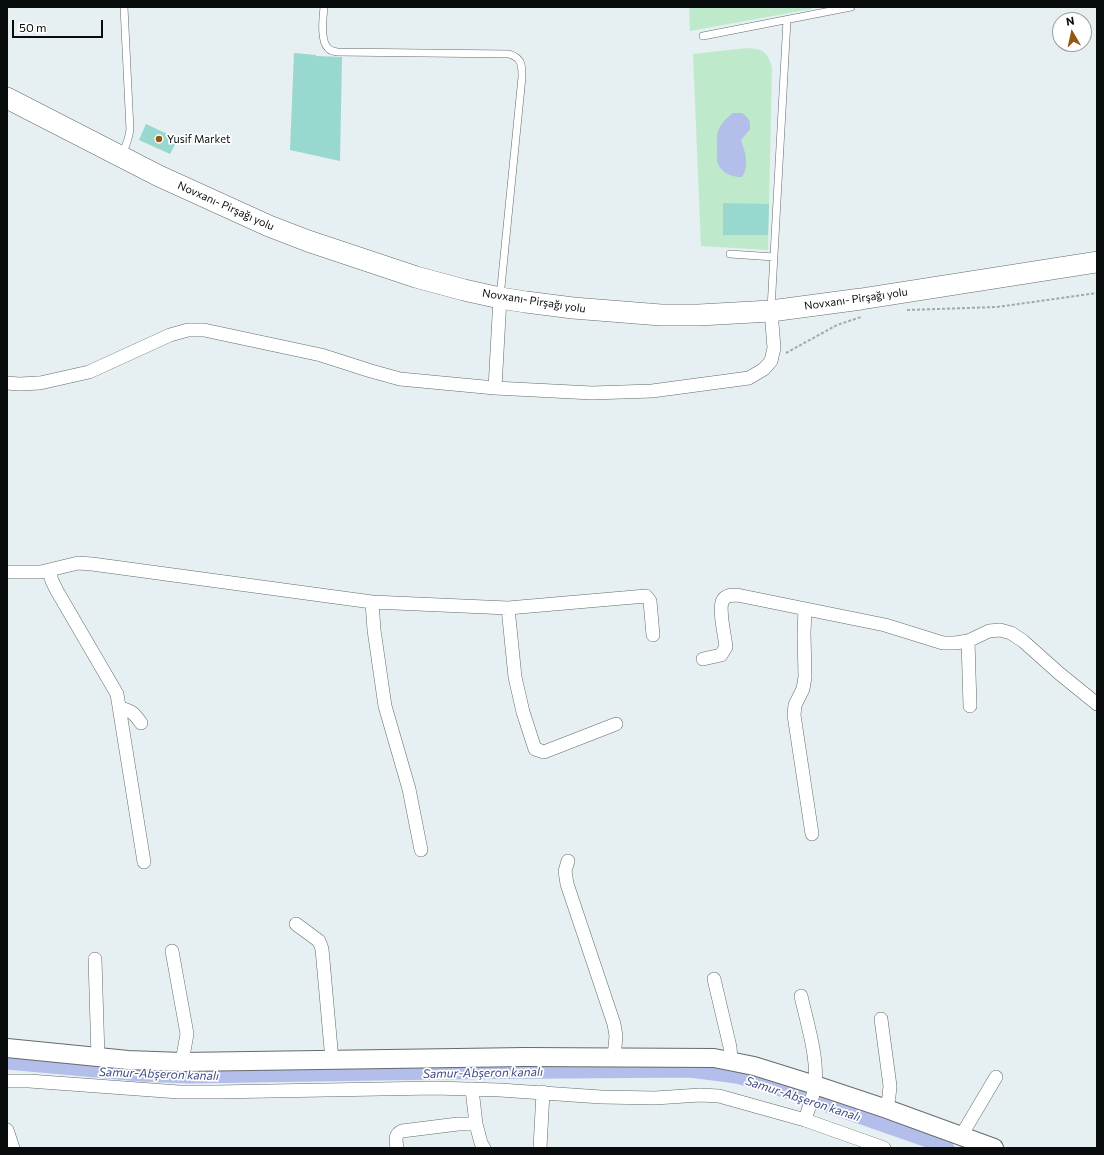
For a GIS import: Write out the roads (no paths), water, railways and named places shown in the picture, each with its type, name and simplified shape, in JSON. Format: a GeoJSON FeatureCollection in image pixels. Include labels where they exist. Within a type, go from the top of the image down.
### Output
{"type":"FeatureCollection","features":[{"type":"Feature","properties":{"kind":"main road","name":"Novxanı- Pirşağı yolu"},"geometry":{"type":"LineString","coordinates":[[7,98],[159,176],[276,229],[416,277],[500,298],[573,308],[661,315],[699,315],[771,311],[868,298],[1097,262]]}},
{"type":"Feature","properties":{"kind":"street"},"geometry":{"type":"LineString","coordinates":[[495,388],[500,298]]}},
{"type":"Feature","properties":{"kind":"street"},"geometry":{"type":"LineString","coordinates":[[7,383],[40,383],[89,372],[170,335],[188,330],[204,330],[321,355],[400,379],[495,388],[592,393],[652,391],[749,378],[764,369],[771,361],[774,348],[771,311]]}},
{"type":"Feature","properties":{"kind":"street"},"geometry":{"type":"LineString","coordinates":[[7,572],[30,573],[78,563],[92,564],[372,602],[508,608],[646,596],[650,601],[654,634]]}},
{"type":"Feature","properties":{"kind":"street"},"geometry":{"type":"LineString","coordinates":[[50,570],[52,581],[57,591],[112,683],[117,694],[144,862]]}},
{"type":"Feature","properties":{"kind":"street"},"geometry":{"type":"LineString","coordinates":[[704,659],[721,655],[726,647],[722,600],[727,596],[737,595],[885,625],[944,642],[955,643],[968,641],[988,631],[1000,630],[1023,641],[1097,704]]}},
{"type":"Feature","properties":{"kind":"street"},"geometry":{"type":"LineString","coordinates":[[372,602],[374,630],[385,706],[408,789],[421,850]]}},
{"type":"Feature","properties":{"kind":"street"},"geometry":{"type":"LineString","coordinates":[[508,608],[515,677],[523,712],[535,749],[544,752],[616,724]]}},
{"type":"Feature","properties":{"kind":"street"},"geometry":{"type":"LineString","coordinates":[[805,609],[803,640],[803,690],[795,705],[794,715],[812,834]]}},
{"type":"Feature","properties":{"kind":"street"},"geometry":{"type":"LineString","coordinates":[[968,641],[970,706]]}},
{"type":"Feature","properties":{"kind":"street"},"geometry":{"type":"LineString","coordinates":[[120,708],[134,713],[141,723]]}},
{"type":"Feature","properties":{"kind":"street"},"geometry":{"type":"LineString","coordinates":[[568,861],[565,871],[567,884],[614,1024],[616,1036],[614,1057]]}},
{"type":"Feature","properties":{"kind":"street"},"geometry":{"type":"LineString","coordinates":[[296,924],[319,941],[322,949],[332,1060]]}},
{"type":"Feature","properties":{"kind":"street"},"geometry":{"type":"LineString","coordinates":[[172,951],[187,1034],[182,1062]]}},
{"type":"Feature","properties":{"kind":"street"},"geometry":{"type":"LineString","coordinates":[[94,958],[98,1057]]}},
{"type":"Feature","properties":{"kind":"street"},"geometry":{"type":"LineString","coordinates":[[714,979],[730,1047],[731,1061]]}},
{"type":"Feature","properties":{"kind":"street"},"geometry":{"type":"LineString","coordinates":[[801,996],[814,1054],[815,1085],[805,1120]]}},
{"type":"Feature","properties":{"kind":"street"},"geometry":{"type":"LineString","coordinates":[[881,1019],[890,1086],[886,1109]]}},
{"type":"Feature","properties":{"kind":"street"},"geometry":{"type":"LineString","coordinates":[[7,1048],[98,1057],[182,1062],[525,1057],[700,1057],[731,1061],[815,1085],[994,1148]]}},
{"type":"Feature","properties":{"kind":"street"},"geometry":{"type":"LineString","coordinates":[[961,1136],[996,1078]]}},
{"type":"Feature","properties":{"kind":"street"},"geometry":{"type":"LineString","coordinates":[[7,1081],[29,1081],[179,1092],[435,1088],[543,1092],[623,1098],[655,1098],[700,1095],[719,1096],[805,1120],[884,1148]]}},
{"type":"Feature","properties":{"kind":"street"},"geometry":{"type":"LineString","coordinates":[[472,1089],[476,1124],[481,1143],[484,1148]]}},
{"type":"Feature","properties":{"kind":"street"},"geometry":{"type":"LineString","coordinates":[[540,1148],[543,1092]]}},
{"type":"Feature","properties":{"kind":"street"},"geometry":{"type":"LineString","coordinates":[[397,1148],[395,1138],[397,1134],[402,1131],[458,1124],[476,1124]]}},
{"type":"Feature","properties":{"kind":"street"},"geometry":{"type":"LineString","coordinates":[[7,1130],[13,1148]]}},
{"type":"Feature","properties":{"kind":"lane"},"geometry":{"type":"LineString","coordinates":[[122,156],[130,130],[124,7]]}},
{"type":"Feature","properties":{"kind":"lane"},"geometry":{"type":"LineString","coordinates":[[324,7],[323,37],[325,45],[329,50],[336,52],[509,54],[516,56],[520,62],[522,77],[500,298]]}},
{"type":"Feature","properties":{"kind":"lane"},"geometry":{"type":"LineString","coordinates":[[703,36],[851,7]]}},
{"type":"Feature","properties":{"kind":"lane"},"geometry":{"type":"LineString","coordinates":[[771,311],[787,20]]}},
{"type":"Feature","properties":{"kind":"lane"},"geometry":{"type":"LineString","coordinates":[[730,254],[774,258]]}},
{"type":"Feature","properties":{"kind":"water"},"geometry":{"type":"Polygon","coordinates":[[[733,113],[742,113],[750,122],[750,129],[741,140],[746,163],[746,168],[742,177],[727,174],[720,168],[717,160],[717,138],[719,129],[724,121],[733,113]]]}},
{"type":"Feature","properties":{"kind":"waterway","name":"Samur-Abşeron kanalı"},"geometry":{"type":"LineString","coordinates":[[7,1063],[140,1075],[190,1077],[690,1071],[736,1077],[767,1085],[948,1148]]}},
{"type":"Feature","properties":{"kind":"place","name":"Yusif Market"},"geometry":{"type":"Point","coordinates":[159,139]}}]}
